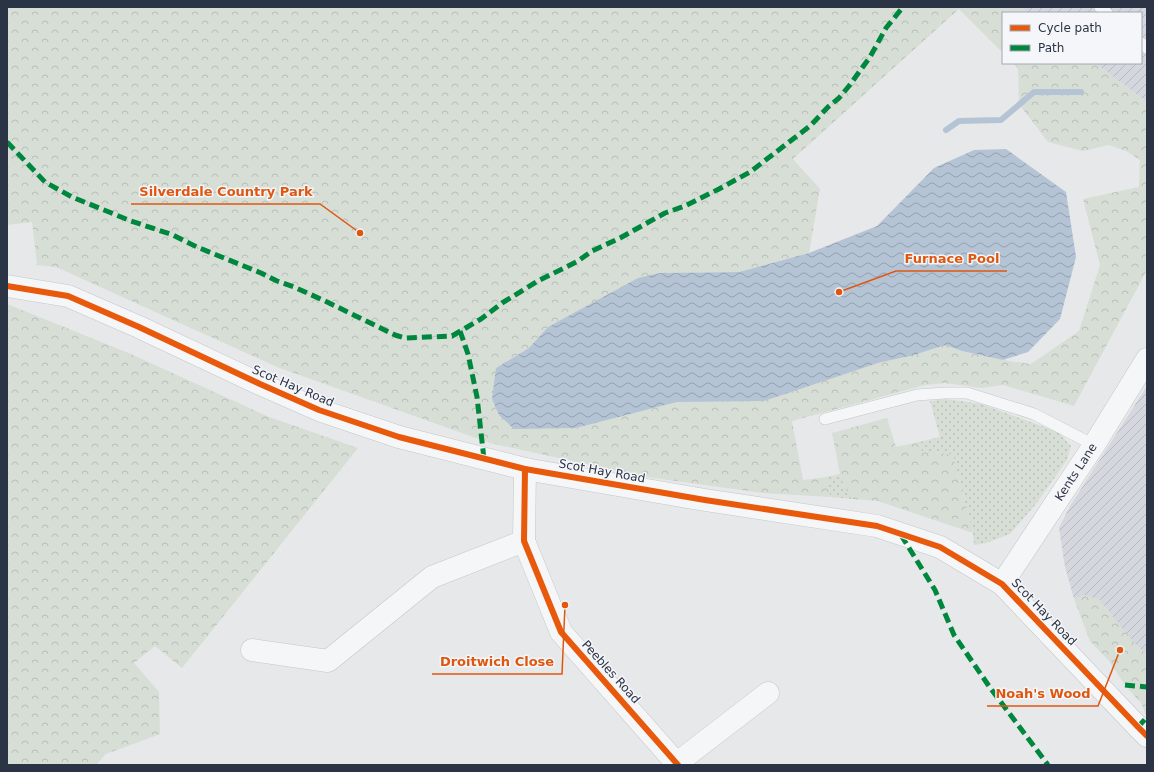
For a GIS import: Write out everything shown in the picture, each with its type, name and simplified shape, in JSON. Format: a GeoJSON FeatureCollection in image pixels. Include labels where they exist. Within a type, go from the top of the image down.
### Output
{"type":"FeatureCollection","features":[{"type":"Feature","properties":{"kind":"street","name":"Scot Hay Road"},"geometry":{"type":"LineString","coordinates":[[7,286],[68,296],[319,410],[399,437],[525,469],[705,500],[877,526],[940,547],[1002,584],[1147,736]]}},
{"type":"Feature","properties":{"kind":"street","name":"Kents Lane"},"geometry":{"type":"LineString","coordinates":[[1002,584],[1094,445],[1147,359]]}},
{"type":"Feature","properties":{"kind":"street","name":"Peebles Road"},"geometry":{"type":"LineString","coordinates":[[525,469],[524,541],[561,632],[678,764]]}},
{"type":"Feature","properties":{"kind":"street"},"geometry":{"type":"LineString","coordinates":[[252,650],[328,661],[432,577],[524,541]]}},
{"type":"Feature","properties":{"kind":"street"},"geometry":{"type":"LineString","coordinates":[[678,764],[768,693]]}},
{"type":"Feature","properties":{"kind":"lane"},"geometry":{"type":"LineString","coordinates":[[825,419],[918,395],[967,393],[1034,414],[1094,445]]}},
{"type":"Feature","properties":{"kind":"shaded area"},"geometry":{"type":"Polygon","coordinates":[[[1020,7],[1147,7],[1147,102],[1096,64],[1142,64],[1142,12],[1027,12],[1020,7]]]}},
{"type":"Feature","properties":{"kind":"shaded area"},"geometry":{"type":"Polygon","coordinates":[[[1147,386],[1147,655],[1086,595],[1074,599],[1065,567],[1059,528],[1070,506],[1147,386]]]}},
{"type":"Feature","properties":{"kind":"green space"},"geometry":{"type":"Polygon","coordinates":[[[7,7],[1020,7],[1027,12],[1002,12],[1002,52],[959,9],[793,159],[820,189],[809,253],[739,272],[660,273],[548,327],[529,348],[496,368],[576,428],[677,402],[718,401],[914,355],[945,345],[962,351],[1003,360],[1031,364],[1079,331],[1100,265],[1083,199],[1139,187],[1140,160],[1126,151],[1109,145],[1083,151],[1048,142],[1019,104],[1018,68],[1014,64],[1096,64],[1147,102],[1147,270],[1074,406],[1003,385],[981,388],[945,383],[925,385],[792,421],[803,480],[827,477],[830,497],[763,493],[647,477],[490,443],[277,367],[56,267],[37,265],[32,222],[7,225],[7,7]]]}},
{"type":"Feature","properties":{"kind":"green space"},"geometry":{"type":"Polygon","coordinates":[[[7,304],[131,354],[269,417],[358,448],[182,668],[155,646],[134,663],[159,692],[160,734],[106,754],[96,765],[7,765],[7,304]]]}},
{"type":"Feature","properties":{"kind":"green space"},"geometry":{"type":"Polygon","coordinates":[[[946,399],[981,404],[1058,432],[1071,446],[1067,460],[1036,504],[1010,534],[986,543],[974,545],[973,533],[953,455],[934,452],[922,453],[919,442],[940,437],[930,401],[946,399]]]}},
{"type":"Feature","properties":{"kind":"green space"},"geometry":{"type":"Polygon","coordinates":[[[887,418],[896,447],[919,442],[922,452],[953,455],[973,533],[878,501],[853,499],[845,488],[840,474],[832,433],[887,418]]]}},
{"type":"Feature","properties":{"kind":"green space"},"geometry":{"type":"Polygon","coordinates":[[[840,474],[845,488],[853,499],[830,497],[826,477],[840,474]]]}},
{"type":"Feature","properties":{"kind":"green space"},"geometry":{"type":"Polygon","coordinates":[[[1086,595],[1100,600],[1136,645],[1147,655],[1147,718],[1141,703],[1125,685],[1109,661],[1090,641],[1074,599],[1086,595]]]}},
{"type":"Feature","properties":{"kind":"water"},"geometry":{"type":"Polygon","coordinates":[[[1006,149],[1066,192],[1076,257],[1060,319],[1028,352],[1003,360],[962,351],[945,345],[914,355],[878,363],[764,401],[677,402],[576,428],[514,429],[499,415],[492,399],[496,368],[529,348],[548,327],[638,278],[660,273],[739,272],[809,253],[877,226],[934,168],[974,150],[1006,149]]]}},
{"type":"Feature","properties":{"kind":"waterway"},"geometry":{"type":"LineString","coordinates":[[946,130],[959,121],[1001,120],[1034,92],[1081,92]]}},
{"type":"Feature","properties":{"kind":"marked path"},"geometry":{"type":"LineString","coordinates":[[7,142],[45,182],[72,197],[131,221],[173,235],[197,247],[294,287],[395,335],[405,338],[452,336],[481,319],[502,303],[538,281],[578,261],[592,251],[620,238],[665,213],[685,206],[750,172],[810,126],[839,98],[870,57],[886,28],[903,7]]}},
{"type":"Feature","properties":{"kind":"marked path"},"geometry":{"type":"LineString","coordinates":[[460,331],[468,354],[477,397],[484,459]]}},
{"type":"Feature","properties":{"kind":"marked path"},"geometry":{"type":"LineString","coordinates":[[901,535],[935,590],[954,635],[991,689],[1048,765]]}},
{"type":"Feature","properties":{"kind":"marked path"},"geometry":{"type":"LineString","coordinates":[[1125,685],[1147,687]]}},
{"type":"Feature","properties":{"kind":"marked path"},"geometry":{"type":"LineString","coordinates":[[1138,727],[1147,717]]}},
{"type":"Feature","properties":{"kind":"cycle path"},"geometry":{"type":"LineString","coordinates":[[7,286],[68,296],[319,410],[399,437],[525,469],[705,500],[877,526],[940,547],[1002,584],[1147,736]]}},
{"type":"Feature","properties":{"kind":"cycle path"},"geometry":{"type":"LineString","coordinates":[[525,469],[524,541],[561,632],[678,765]]}},
{"type":"Feature","properties":{"kind":"place","name":"Silverdale Country Park"},"geometry":{"type":"Point","coordinates":[360,233]}},
{"type":"Feature","properties":{"kind":"place","name":"Furnace Pool"},"geometry":{"type":"Point","coordinates":[839,292]}},
{"type":"Feature","properties":{"kind":"place","name":"Droitwich Close"},"geometry":{"type":"Point","coordinates":[565,605]}},
{"type":"Feature","properties":{"kind":"place","name":"Noah's Wood"},"geometry":{"type":"Point","coordinates":[1120,650]}}]}
